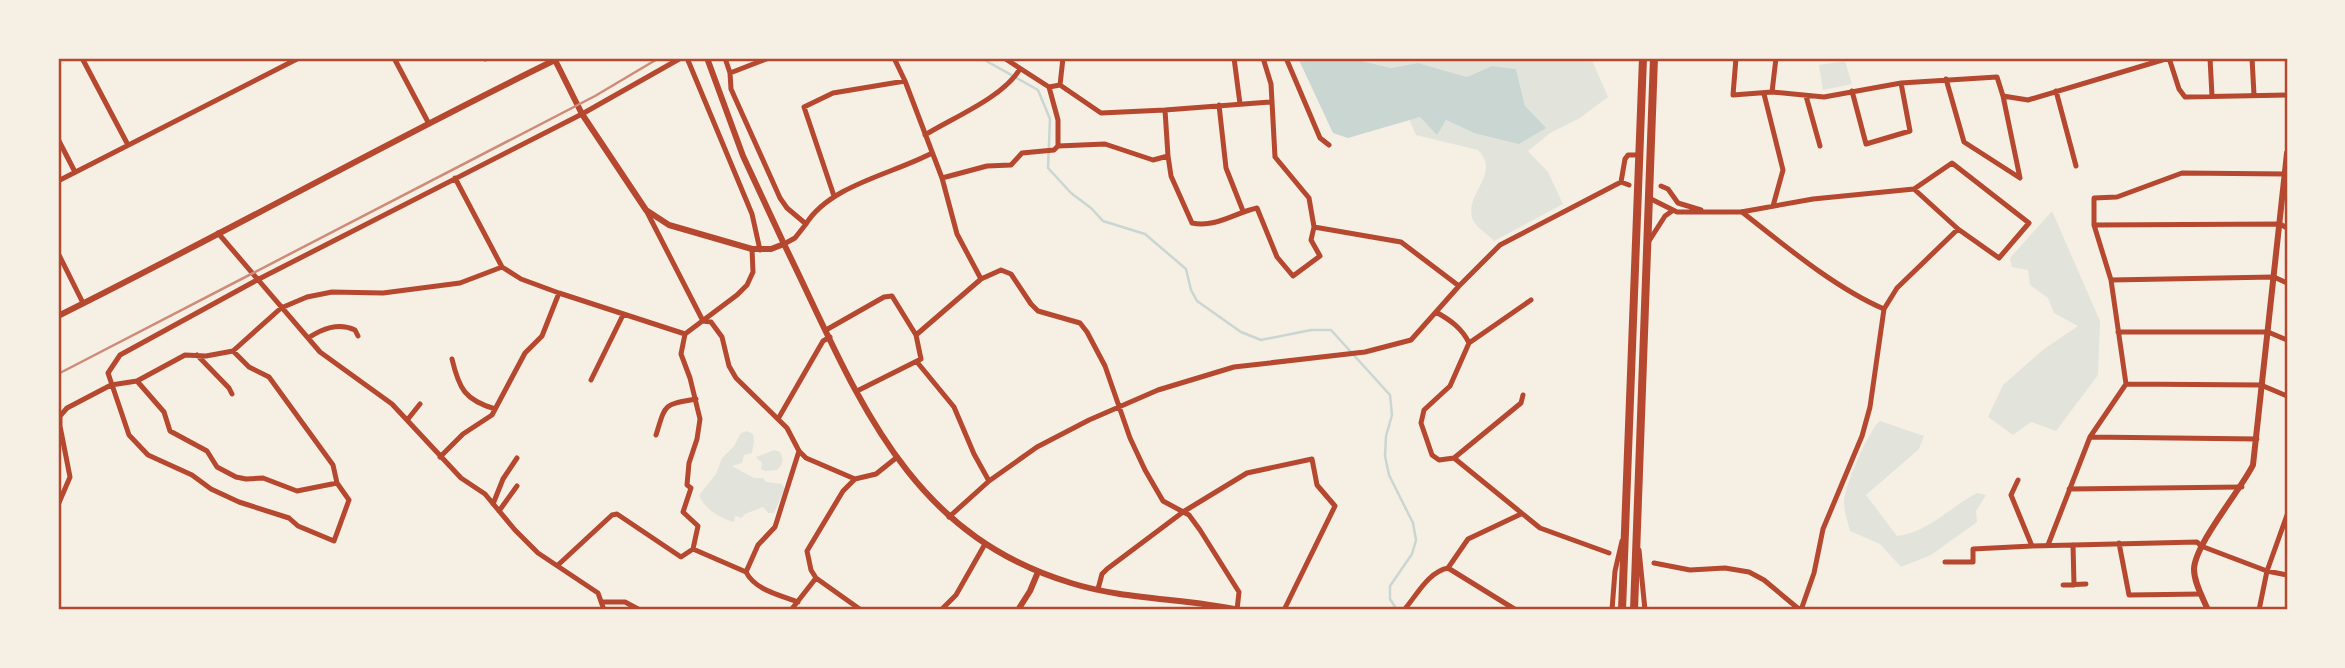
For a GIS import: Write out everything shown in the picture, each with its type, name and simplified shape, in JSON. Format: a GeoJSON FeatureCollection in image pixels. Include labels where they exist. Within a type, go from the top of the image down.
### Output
{"type":"FeatureCollection","features":[{"type":"Feature","properties":{"kind":"main road"},"geometry":{"type":"LineString","coordinates":[[1622,610],[1643,58]]}},
{"type":"Feature","properties":{"kind":"main road"},"geometry":{"type":"LineString","coordinates":[[1634,610],[1654,58]]}},
{"type":"Feature","properties":{"kind":"street"},"geometry":{"type":"LineString","coordinates":[[82,58],[128,145]]}},
{"type":"Feature","properties":{"kind":"street"},"geometry":{"type":"LineString","coordinates":[[58,181],[299,58]]}},
{"type":"Feature","properties":{"kind":"street"},"geometry":{"type":"LineString","coordinates":[[394,58],[428,122]]}},
{"type":"Feature","properties":{"kind":"street"},"geometry":{"type":"LineString","coordinates":[[233,351],[249,366],[268,377],[333,465],[337,483],[349,500],[334,541],[298,526],[289,518],[239,502],[211,489],[192,475],[148,454],[129,435],[111,385],[108,373],[120,355],[257,280],[582,114],[681,58]]}},
{"type":"Feature","properties":{"kind":"street"},"geometry":{"type":"LineString","coordinates":[[558,565],[612,515],[617,514],[681,557],[693,550],[698,526],[683,512],[691,488],[687,485],[689,463],[698,431],[699,412],[691,377],[681,354],[685,334],[747,285],[754,272],[756,249],[752,214],[687,58]]}},
{"type":"Feature","properties":{"kind":"street"},"geometry":{"type":"LineString","coordinates":[[707,58],[743,156],[870,418],[896,458],[922,490],[949,517],[985,544],[1038,572],[1098,589],[1238,610],[1239,592],[1200,530],[1189,515],[1163,501],[1145,470],[1097,348],[1080,323],[1038,311],[1011,274],[1001,270],[981,279],[916,335]]}},
{"type":"Feature","properties":{"kind":"street"},"geometry":{"type":"LineString","coordinates":[[725,58],[731,89],[780,198],[787,208],[806,224]]}},
{"type":"Feature","properties":{"kind":"street"},"geometry":{"type":"LineString","coordinates":[[730,73],[769,58]]}},
{"type":"Feature","properties":{"kind":"street"},"geometry":{"type":"LineString","coordinates":[[894,58],[942,178],[957,234],[981,279]]}},
{"type":"Feature","properties":{"kind":"street"},"geometry":{"type":"LineString","coordinates":[[1004,58],[1049,87],[1060,85],[1101,114],[1270,102]]}},
{"type":"Feature","properties":{"kind":"street"},"geometry":{"type":"LineString","coordinates":[[1060,85],[1063,58]]}},
{"type":"Feature","properties":{"kind":"street"},"geometry":{"type":"LineString","coordinates":[[1234,58],[1240,104]]}},
{"type":"Feature","properties":{"kind":"street"},"geometry":{"type":"LineString","coordinates":[[1165,110],[1171,176],[1192,223],[1207,226],[1257,208],[1277,257],[1293,276],[1320,256],[1311,240],[1314,227],[1309,198],[1275,158],[1271,84],[1263,58]]}},
{"type":"Feature","properties":{"kind":"street"},"geometry":{"type":"LineString","coordinates":[[1286,58],[1320,138],[1329,145]]}},
{"type":"Feature","properties":{"kind":"street"},"geometry":{"type":"LineString","coordinates":[[1737,58],[1732,95],[1772,92],[1824,97],[1901,83],[1946,79],[1997,77],[2020,178],[1964,142],[1946,79]]}},
{"type":"Feature","properties":{"kind":"street"},"geometry":{"type":"LineString","coordinates":[[1772,92],[1776,58]]}},
{"type":"Feature","properties":{"kind":"street"},"geometry":{"type":"LineString","coordinates":[[2003,96],[2028,100],[2169,58],[2179,89],[2185,97],[2287,95]]}},
{"type":"Feature","properties":{"kind":"street"},"geometry":{"type":"LineString","coordinates":[[2210,58],[2212,96]]}},
{"type":"Feature","properties":{"kind":"street"},"geometry":{"type":"LineString","coordinates":[[2252,58],[2254,95]]}},
{"type":"Feature","properties":{"kind":"street"},"geometry":{"type":"LineString","coordinates":[[58,316],[554,59],[582,114],[646,211],[703,321]]}},
{"type":"Feature","properties":{"kind":"street"},"geometry":{"type":"LineString","coordinates":[[925,135],[979,105],[1013,81],[1020,69]]}},
{"type":"Feature","properties":{"kind":"street"},"geometry":{"type":"LineString","coordinates":[[834,196],[804,107],[833,93],[905,81]]}},
{"type":"Feature","properties":{"kind":"street"},"geometry":{"type":"LineString","coordinates":[[1852,92],[1866,144],[1910,131],[1901,83]]}},
{"type":"Feature","properties":{"kind":"street"},"geometry":{"type":"LineString","coordinates":[[1049,87],[1058,120],[1056,148]]}},
{"type":"Feature","properties":{"kind":"street"},"geometry":{"type":"LineString","coordinates":[[2056,91],[2076,166]]}},
{"type":"Feature","properties":{"kind":"street"},"geometry":{"type":"LineString","coordinates":[[1764,94],[1783,170],[1773,206]]}},
{"type":"Feature","properties":{"kind":"street"},"geometry":{"type":"LineString","coordinates":[[1805,96],[1820,146]]}},
{"type":"Feature","properties":{"kind":"street"},"geometry":{"type":"LineString","coordinates":[[1219,105],[1226,169],[1243,211]]}},
{"type":"Feature","properties":{"kind":"street"},"geometry":{"type":"LineString","coordinates":[[58,139],[75,172]]}},
{"type":"Feature","properties":{"kind":"street"},"geometry":{"type":"LineString","coordinates":[[942,178],[987,166],[1011,165],[1022,153],[1056,148],[1105,144],[1153,160],[1168,156]]}},
{"type":"Feature","properties":{"kind":"street"},"geometry":{"type":"LineString","coordinates":[[646,211],[669,225],[756,249],[771,249],[794,238],[814,211],[834,196],[932,153]]}},
{"type":"Feature","properties":{"kind":"street"},"geometry":{"type":"LineString","coordinates":[[2208,610],[2194,569],[2202,546],[2242,487],[2253,465],[2287,154]]}},
{"type":"Feature","properties":{"kind":"street"},"geometry":{"type":"LineString","coordinates":[[1622,182],[1625,159],[1628,155],[1639,155]]}},
{"type":"Feature","properties":{"kind":"street"},"geometry":{"type":"LineString","coordinates":[[1649,198],[1672,211],[1741,212],[1813,199],[1914,189],[1952,163],[2029,223],[1999,258],[1958,229],[1914,189]]}},
{"type":"Feature","properties":{"kind":"street"},"geometry":{"type":"LineString","coordinates":[[2048,545],[2090,438],[2126,384],[2111,280],[2094,225],[2094,198],[2117,197],[2182,173],[2286,174]]}},
{"type":"Feature","properties":{"kind":"street"},"geometry":{"type":"LineString","coordinates":[[455,178],[502,267],[521,279],[559,293],[685,334]]}},
{"type":"Feature","properties":{"kind":"street"},"geometry":{"type":"LineString","coordinates":[[1622,182],[1629,185]]}},
{"type":"Feature","properties":{"kind":"street"},"geometry":{"type":"LineString","coordinates":[[949,517],[989,481],[1037,447],[1158,390],[1234,368],[1366,352],[1411,340],[1500,245],[1622,182]]}},
{"type":"Feature","properties":{"kind":"street"},"geometry":{"type":"LineString","coordinates":[[1661,186],[1668,189],[1678,203],[1710,213]]}},
{"type":"Feature","properties":{"kind":"street"},"geometry":{"type":"LineString","coordinates":[[1648,243],[1665,216],[1672,211]]}},
{"type":"Feature","properties":{"kind":"street"},"geometry":{"type":"LineString","coordinates":[[1741,212],[1855,294],[1884,309]]}},
{"type":"Feature","properties":{"kind":"street"},"geometry":{"type":"LineString","coordinates":[[2094,225],[2280,224],[2287,228]]}},
{"type":"Feature","properties":{"kind":"street"},"geometry":{"type":"LineString","coordinates":[[1314,227],[1401,242],[1459,286]]}},
{"type":"Feature","properties":{"kind":"street"},"geometry":{"type":"LineString","coordinates":[[1654,563],[1690,570],[1725,568],[1757,575],[1801,610],[1814,573],[1823,529],[1862,436],[1870,407],[1884,309],[1896,288],[1958,229]]}},
{"type":"Feature","properties":{"kind":"street"},"geometry":{"type":"LineString","coordinates":[[218,233],[328,359],[392,404],[461,478],[485,494],[538,553],[593,588],[603,602],[604,610]]}},
{"type":"Feature","properties":{"kind":"street"},"geometry":{"type":"LineString","coordinates":[[58,253],[83,303]]}},
{"type":"Feature","properties":{"kind":"street"},"geometry":{"type":"LineString","coordinates":[[58,505],[70,477],[60,426],[60,416],[66,408],[111,385],[137,381],[185,355],[233,351],[281,307],[307,297],[332,292],[383,293],[460,282],[502,267]]}},
{"type":"Feature","properties":{"kind":"street"},"geometry":{"type":"LineString","coordinates":[[2111,280],[2274,277],[2287,283]]}},
{"type":"Feature","properties":{"kind":"street"},"geometry":{"type":"LineString","coordinates":[[440,457],[463,435],[492,415],[525,353],[542,336],[559,293]]}},
{"type":"Feature","properties":{"kind":"street"},"geometry":{"type":"LineString","coordinates":[[778,419],[828,333],[884,297],[892,296],[916,335],[921,359],[857,391]]}},
{"type":"Feature","properties":{"kind":"street"},"geometry":{"type":"LineString","coordinates":[[1523,395],[1521,403],[1454,458],[1439,460],[1432,455],[1421,424],[1424,410],[1450,386],[1469,343],[1531,300]]}},
{"type":"Feature","properties":{"kind":"street"},"geometry":{"type":"LineString","coordinates":[[1436,312],[1449,319],[1464,333],[1469,343]]}},
{"type":"Feature","properties":{"kind":"street"},"geometry":{"type":"LineString","coordinates":[[591,380],[623,315]]}},
{"type":"Feature","properties":{"kind":"street"},"geometry":{"type":"LineString","coordinates":[[703,321],[712,322],[722,337],[729,366],[736,378],[778,419],[795,440],[799,451],[806,458],[855,479]]}},
{"type":"Feature","properties":{"kind":"street"},"geometry":{"type":"LineString","coordinates":[[308,338],[323,328],[343,327],[355,330],[358,336]]}},
{"type":"Feature","properties":{"kind":"street"},"geometry":{"type":"LineString","coordinates":[[2118,332],[2268,332],[2287,340]]}},
{"type":"Feature","properties":{"kind":"street"},"geometry":{"type":"LineString","coordinates":[[197,355],[232,394]]}},
{"type":"Feature","properties":{"kind":"street"},"geometry":{"type":"LineString","coordinates":[[452,359],[456,375],[467,397],[495,409]]}},
{"type":"Feature","properties":{"kind":"street"},"geometry":{"type":"LineString","coordinates":[[916,362],[954,407],[989,481]]}},
{"type":"Feature","properties":{"kind":"street"},"geometry":{"type":"LineString","coordinates":[[137,381],[164,412],[170,431],[207,451],[217,467],[236,477],[263,478],[297,491],[337,483]]}},
{"type":"Feature","properties":{"kind":"street"},"geometry":{"type":"LineString","coordinates":[[2126,384],[2261,385],[2287,396]]}},
{"type":"Feature","properties":{"kind":"street"},"geometry":{"type":"LineString","coordinates":[[656,435],[664,409],[669,404],[696,399]]}},
{"type":"Feature","properties":{"kind":"street"},"geometry":{"type":"LineString","coordinates":[[408,419],[420,404]]}},
{"type":"Feature","properties":{"kind":"street"},"geometry":{"type":"LineString","coordinates":[[2090,438],[2257,439]]}},
{"type":"Feature","properties":{"kind":"street"},"geometry":{"type":"LineString","coordinates":[[746,572],[758,545],[775,527],[799,451]]}},
{"type":"Feature","properties":{"kind":"street"},"geometry":{"type":"LineString","coordinates":[[493,504],[503,479],[517,458]]}},
{"type":"Feature","properties":{"kind":"street"},"geometry":{"type":"LineString","coordinates":[[861,610],[816,578],[811,570],[807,551],[843,491],[855,479],[876,474],[896,458]]}},
{"type":"Feature","properties":{"kind":"street"},"geometry":{"type":"LineString","coordinates":[[1454,458],[1540,527],[1609,552]]}},
{"type":"Feature","properties":{"kind":"street"},"geometry":{"type":"LineString","coordinates":[[1098,589],[1102,574],[1107,569],[1183,512],[1247,473],[1312,459],[1317,485],[1335,506],[1284,610]]}},
{"type":"Feature","properties":{"kind":"street"},"geometry":{"type":"LineString","coordinates":[[2018,480],[2011,495],[2032,546]]}},
{"type":"Feature","properties":{"kind":"street"},"geometry":{"type":"LineString","coordinates":[[499,511],[517,486]]}},
{"type":"Feature","properties":{"kind":"street"},"geometry":{"type":"LineString","coordinates":[[2069,489],[2242,487]]}},
{"type":"Feature","properties":{"kind":"street"},"geometry":{"type":"LineString","coordinates":[[1448,568],[1468,539],[1521,514]]}},
{"type":"Feature","properties":{"kind":"street"},"geometry":{"type":"LineString","coordinates":[[2259,610],[2267,571],[2287,518]]}},
{"type":"Feature","properties":{"kind":"street"},"geometry":{"type":"LineString","coordinates":[[1612,610],[1615,571],[1626,529]]}},
{"type":"Feature","properties":{"kind":"street"},"geometry":{"type":"LineString","coordinates":[[1637,533],[1645,610]]}},
{"type":"Feature","properties":{"kind":"street"},"geometry":{"type":"LineString","coordinates":[[1945,562],[1973,562],[1973,550],[2048,545],[2197,542],[2267,571],[2287,575]]}},
{"type":"Feature","properties":{"kind":"street"},"geometry":{"type":"LineString","coordinates":[[2119,543],[2129,595],[2201,594]]}},
{"type":"Feature","properties":{"kind":"street"},"geometry":{"type":"LineString","coordinates":[[941,610],[956,595],[985,544]]}},
{"type":"Feature","properties":{"kind":"street"},"geometry":{"type":"LineString","coordinates":[[2073,545],[2074,585]]}},
{"type":"Feature","properties":{"kind":"street"},"geometry":{"type":"LineString","coordinates":[[693,550],[746,572],[751,580],[766,590],[798,602]]}},
{"type":"Feature","properties":{"kind":"street"},"geometry":{"type":"LineString","coordinates":[[1405,610],[1429,578],[1440,569],[1448,568],[1516,610]]}},
{"type":"Feature","properties":{"kind":"street"},"geometry":{"type":"LineString","coordinates":[[1018,610],[1038,572]]}},
{"type":"Feature","properties":{"kind":"street"},"geometry":{"type":"LineString","coordinates":[[790,610],[816,578]]}},
{"type":"Feature","properties":{"kind":"street"},"geometry":{"type":"LineString","coordinates":[[2063,585],[2086,584]]}},
{"type":"Feature","properties":{"kind":"street"},"geometry":{"type":"LineString","coordinates":[[603,602],[625,602],[640,610]]}},
{"type":"Feature","properties":{"kind":"shaded area"},"geometry":{"type":"Polygon","coordinates":[[[1298,58],[1349,58],[1391,68],[1418,63],[1467,77],[1492,66],[1516,69],[1525,106],[1546,128],[1519,144],[1474,133],[1446,120],[1437,135],[1420,117],[1348,138],[1333,133],[1298,58]]]}},
{"type":"Feature","properties":{"kind":"shaded area"},"geometry":{"type":"Polygon","coordinates":[[[1349,58],[1591,58],[1608,97],[1580,118],[1550,133],[1528,151],[1548,172],[1563,204],[1494,241],[1474,222],[1471,212],[1486,168],[1478,150],[1416,135],[1409,119],[1420,117],[1437,134],[1446,120],[1474,133],[1525,106],[1516,69],[1492,66],[1467,77],[1418,63],[1391,68],[1349,58]]]}},
{"type":"Feature","properties":{"kind":"shaded area"},"geometry":{"type":"Polygon","coordinates":[[[1845,61],[1852,84],[1823,90],[1819,65],[1845,61]]]}},
{"type":"Feature","properties":{"kind":"shaded area"},"geometry":{"type":"Polygon","coordinates":[[[2052,211],[2100,321],[2098,375],[2056,431],[2031,422],[2013,435],[1988,417],[2003,385],[2044,349],[2078,326],[2054,313],[2048,298],[2030,285],[2028,270],[2012,267],[2010,258],[2052,211]]]}},
{"type":"Feature","properties":{"kind":"shaded area"},"geometry":{"type":"Polygon","coordinates":[[[1880,421],[1924,436],[1919,449],[1866,495],[1897,536],[1919,530],[1977,493],[1986,495],[1976,511],[1977,522],[1931,555],[1901,567],[1880,544],[1850,531],[1844,507],[1857,460],[1880,421]]]}},
{"type":"Feature","properties":{"kind":"shaded area"},"geometry":{"type":"Polygon","coordinates":[[[747,431],[753,434],[752,453],[744,455],[742,463],[732,466],[754,478],[782,484],[785,489],[774,513],[768,513],[763,507],[745,514],[742,518],[735,516],[734,522],[713,512],[699,495],[716,474],[722,458],[734,446],[741,433],[747,431]]]}},
{"type":"Feature","properties":{"kind":"shaded area"},"geometry":{"type":"Polygon","coordinates":[[[774,450],[780,452],[781,466],[777,470],[761,469],[762,463],[756,457],[774,450]]]}},
{"type":"Feature","properties":{"kind":"waterway"},"geometry":{"type":"LineString","coordinates":[[981,58],[1038,90],[1050,119],[1048,168],[1103,221],[1145,234],[1186,269],[1197,301],[1241,332],[1261,340],[1311,330],[1331,330],[1390,395],[1392,415],[1386,436],[1385,456],[1389,475],[1413,523],[1416,540],[1412,554],[1390,586],[1390,599],[1397,610]]}},
{"type":"Feature","properties":{"kind":"railway"},"geometry":{"type":"LineString","coordinates":[[58,374],[595,96],[659,58]]}}]}
